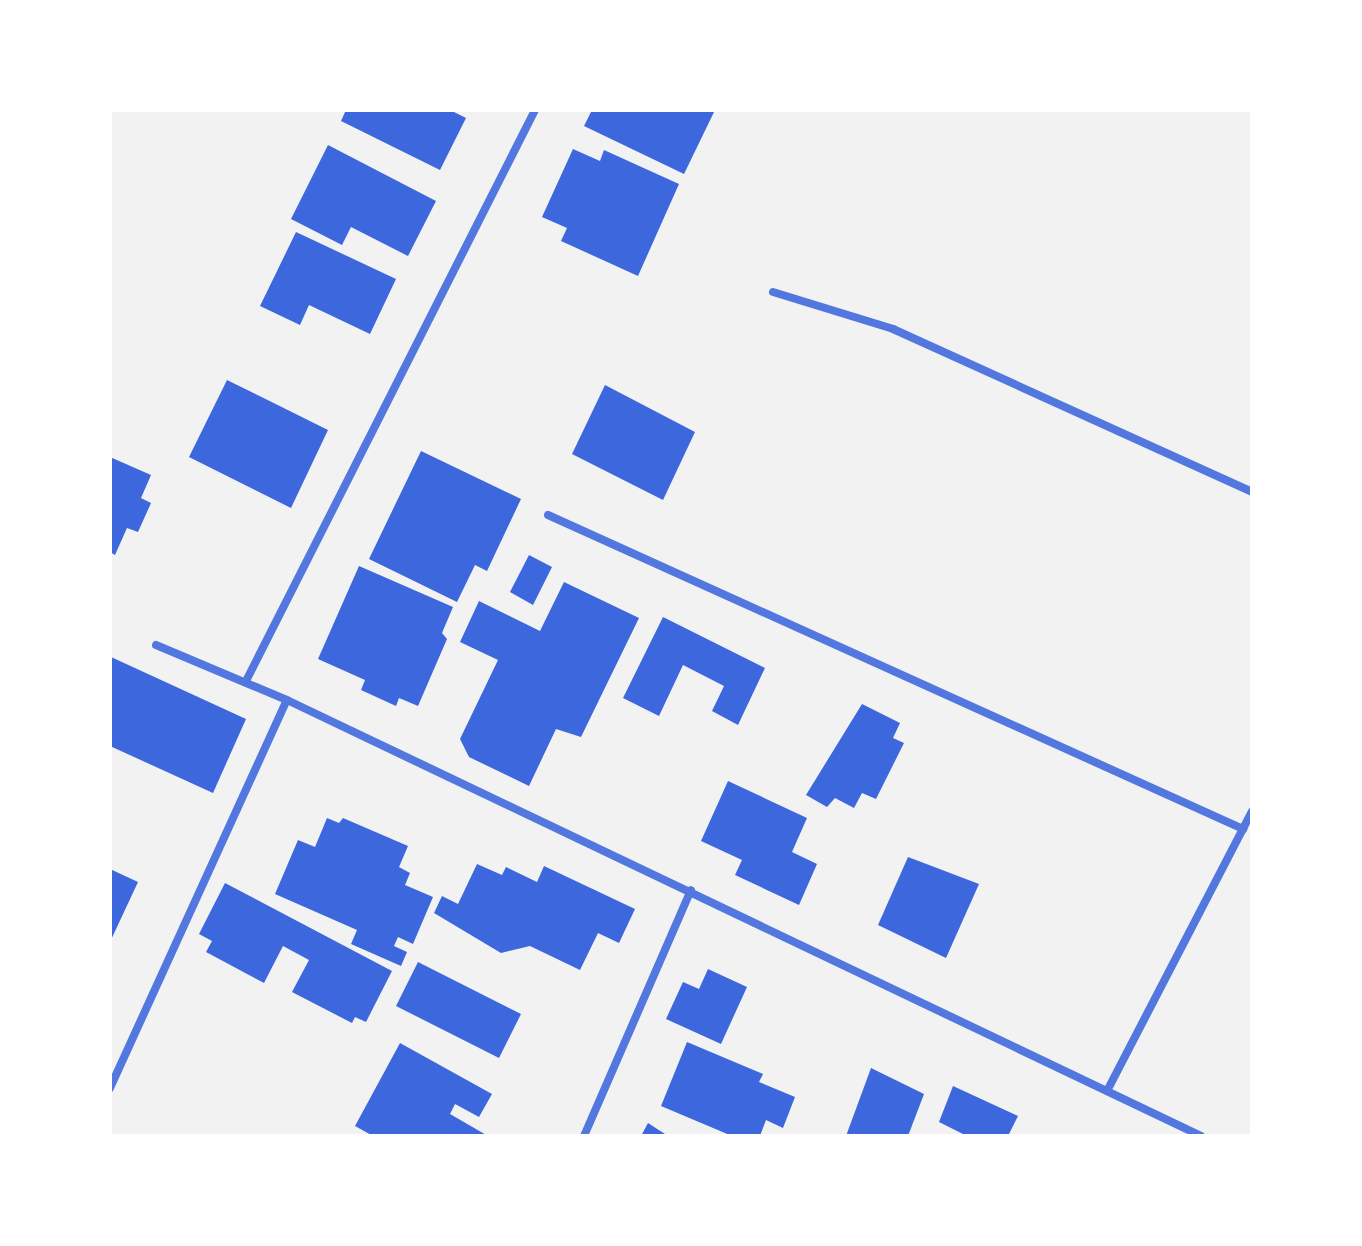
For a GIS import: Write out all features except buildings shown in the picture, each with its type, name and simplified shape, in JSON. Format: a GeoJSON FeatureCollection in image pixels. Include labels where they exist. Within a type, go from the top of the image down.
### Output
{"type":"FeatureCollection","features":[{"type":"Feature","properties":{"kind":"street"},"geometry":{"type":"LineString","coordinates":[[246,681],[535,110]]}},
{"type":"Feature","properties":{"kind":"street"},"geometry":{"type":"LineString","coordinates":[[773,292],[893,329],[1252,492]]}},
{"type":"Feature","properties":{"kind":"street"},"geometry":{"type":"LineString","coordinates":[[548,515],[1243,829]]}},
{"type":"Feature","properties":{"kind":"street"},"geometry":{"type":"LineString","coordinates":[[156,645],[287,700],[691,890],[1201,1136]]}},
{"type":"Feature","properties":{"kind":"street"},"geometry":{"type":"LineString","coordinates":[[110,1088],[287,700]]}},
{"type":"Feature","properties":{"kind":"street"},"geometry":{"type":"LineString","coordinates":[[1107,1091],[1252,811]]}},
{"type":"Feature","properties":{"kind":"street"},"geometry":{"type":"LineString","coordinates":[[584,1136],[691,890]]}}]}
